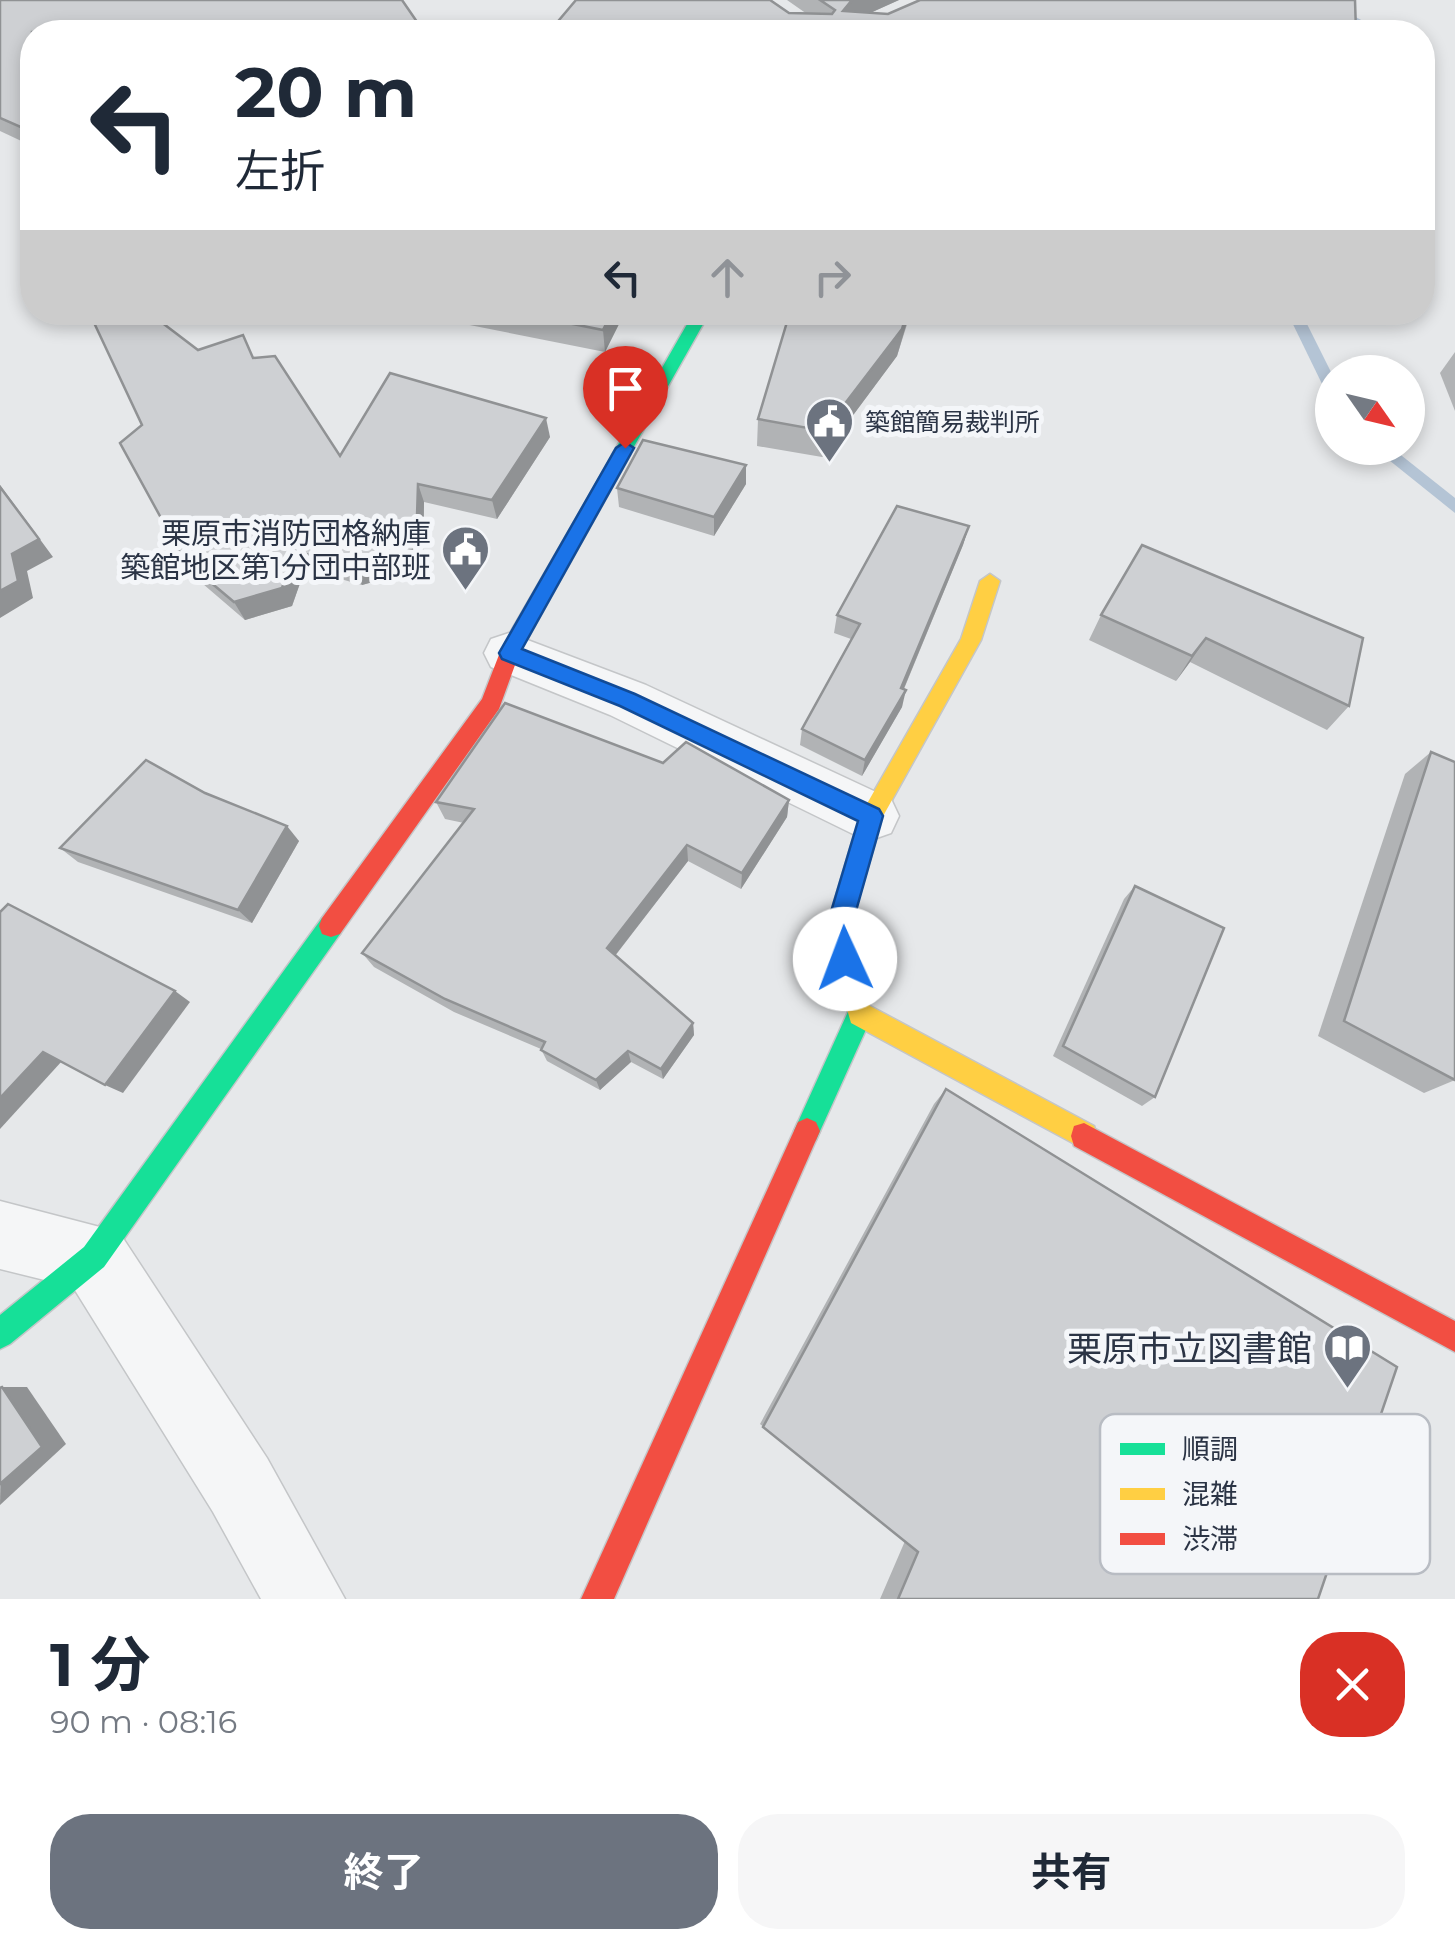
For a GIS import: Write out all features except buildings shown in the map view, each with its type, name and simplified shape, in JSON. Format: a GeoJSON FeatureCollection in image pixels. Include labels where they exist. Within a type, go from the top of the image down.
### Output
{"type":"FeatureCollection","features":[{"type":"Feature","properties":{"kind":"street"},"geometry":{"type":"LineString","coordinates":[[0,1334],[94,1257],[491,702],[509,653],[695,325]]}},
{"type":"Feature","properties":{"kind":"street"},"geometry":{"type":"LineString","coordinates":[[597,1599],[860,1014],[837,932],[871,816],[971,640],[990,581]]}},
{"type":"Feature","properties":{"kind":"street"},"geometry":{"type":"LineString","coordinates":[[509,653],[628,700],[871,816]]}},
{"type":"Feature","properties":{"kind":"street"},"geometry":{"type":"LineString","coordinates":[[860,1014],[1455,1338]]}},
{"type":"Feature","properties":{"kind":"street"},"geometry":{"type":"LineString","coordinates":[[0,1235],[94,1257],[240,1486],[306,1599]]}},
{"type":"Feature","properties":{"kind":"waterway"},"geometry":{"type":"LineString","coordinates":[[1296,0],[1352,20]]}},
{"type":"Feature","properties":{"kind":"waterway"},"geometry":{"type":"LineString","coordinates":[[1300,325],[1316,355]]}},
{"type":"Feature","properties":{"kind":"waterway"},"geometry":{"type":"LineString","coordinates":[[1403,465],[1455,507]]}},
{"type":"Feature","properties":{"kind":"traffic: fast"},"geometry":{"type":"LineString","coordinates":[[621,455],[695,325]]}},
{"type":"Feature","properties":{"kind":"traffic: fast"},"geometry":{"type":"LineString","coordinates":[[0,1334],[94,1257],[331,926]]}},
{"type":"Feature","properties":{"kind":"traffic: fast"},"geometry":{"type":"LineString","coordinates":[[807,1131],[860,1014]]}},
{"type":"Feature","properties":{"kind":"traffic: slow"},"geometry":{"type":"LineString","coordinates":[[990,581],[971,640],[871,816],[837,932],[860,1014],[1084,1136]]}},
{"type":"Feature","properties":{"kind":"traffic: jam"},"geometry":{"type":"LineString","coordinates":[[331,926],[491,703],[509,653],[621,455]]}},
{"type":"Feature","properties":{"kind":"traffic: jam"},"geometry":{"type":"LineString","coordinates":[[597,1599],[807,1131]]}},
{"type":"Feature","properties":{"kind":"traffic: jam"},"geometry":{"type":"LineString","coordinates":[[1084,1136],[1455,1337]]}},
{"type":"Feature","properties":{"kind":"place","name":"築館簡易裁判所"},"geometry":{"type":"Point","coordinates":[830,464]}},
{"type":"Feature","properties":{"kind":"place","name":"栗原市消防団格納庫 築館地区第1分団中部班"},"geometry":{"type":"Point","coordinates":[466,592]}},
{"type":"Feature","properties":{"kind":"place","name":"栗原市立図書館"},"geometry":{"type":"Point","coordinates":[1347,1390]}},
{"type":"Feature","properties":{"kind":"route"},"geometry":{"type":"LineString","coordinates":[[625,448],[509,653],[628,700],[871,816],[837,932],[845,959]]}}]}
